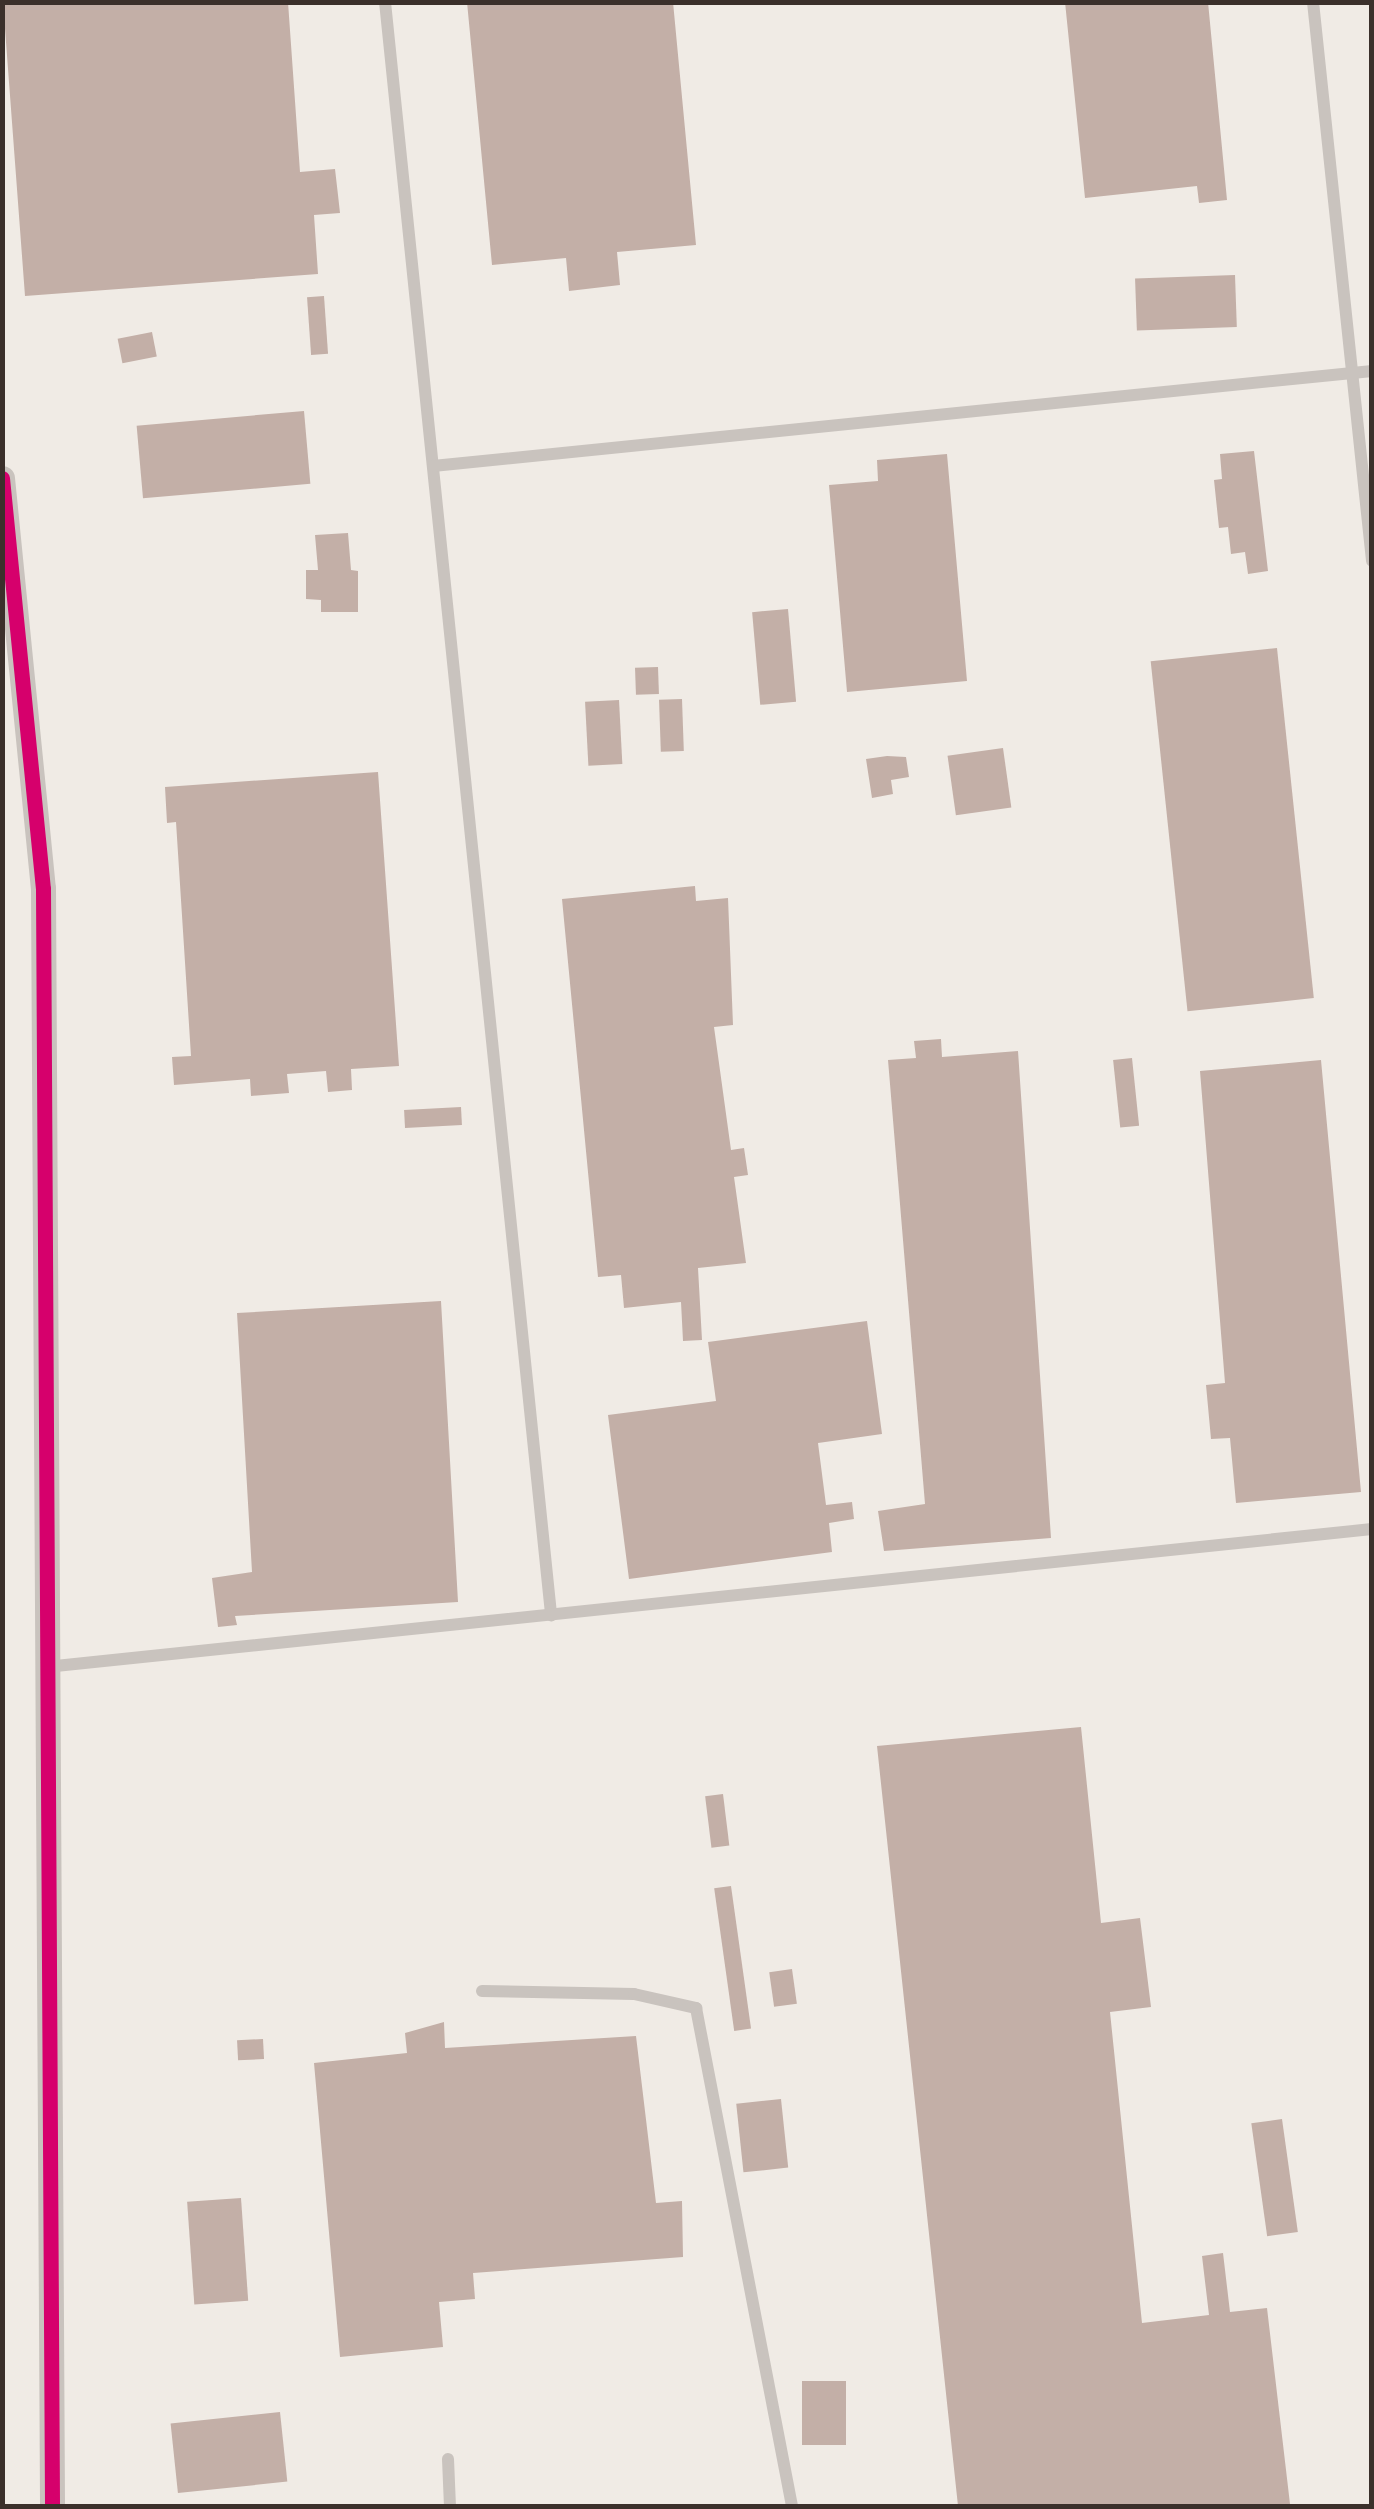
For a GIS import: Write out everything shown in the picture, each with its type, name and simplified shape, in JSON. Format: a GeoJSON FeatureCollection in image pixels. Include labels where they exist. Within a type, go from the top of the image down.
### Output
{"type":"FeatureCollection","features":[{"type":"Feature","properties":{"kind":"street"},"geometry":{"type":"LineString","coordinates":[[2,478],[41,851],[52,2506]]}},
{"type":"Feature","properties":{"kind":"lane"},"geometry":{"type":"LineString","coordinates":[[385,2],[551,1615]]}},
{"type":"Feature","properties":{"kind":"lane"},"geometry":{"type":"LineString","coordinates":[[1313,2],[1372,561]]}},
{"type":"Feature","properties":{"kind":"lane"},"geometry":{"type":"LineString","coordinates":[[433,466],[1372,371]]}},
{"type":"Feature","properties":{"kind":"lane"},"geometry":{"type":"LineString","coordinates":[[46,1667],[1372,1529]]}},
{"type":"Feature","properties":{"kind":"lane"},"geometry":{"type":"LineString","coordinates":[[482,1991],[634,1994],[696,2008],[792,2506]]}},
{"type":"Feature","properties":{"kind":"lane"},"geometry":{"type":"LineString","coordinates":[[448,2459],[450,2506]]}},
{"type":"Feature","properties":{"kind":"building"},"geometry":{"type":"Polygon","coordinates":[[[3,2],[288,2],[300,172],[335,169],[340,213],[314,215],[318,274],[25,296],[3,2]]]}},
{"type":"Feature","properties":{"kind":"building"},"geometry":{"type":"Polygon","coordinates":[[[467,2],[673,2],[696,245],[617,252],[620,285],[569,291],[566,258],[492,265],[467,2]]]}},
{"type":"Feature","properties":{"kind":"building"},"geometry":{"type":"Polygon","coordinates":[[[1065,2],[1208,2],[1227,200],[1199,203],[1197,186],[1085,198],[1065,2]]]}},
{"type":"Feature","properties":{"kind":"building"},"geometry":{"type":"Polygon","coordinates":[[[1235,275],[1237,327],[1137,330],[1135,278],[1235,275]]]}},
{"type":"Feature","properties":{"kind":"building"},"geometry":{"type":"Polygon","coordinates":[[[324,296],[328,354],[311,355],[307,297],[324,296]]]}},
{"type":"Feature","properties":{"kind":"building"},"geometry":{"type":"Polygon","coordinates":[[[152,332],[157,357],[122,363],[118,339],[152,332]]]}},
{"type":"Feature","properties":{"kind":"building"},"geometry":{"type":"Polygon","coordinates":[[[304,411],[310,484],[143,498],[137,426],[304,411]]]}},
{"type":"Feature","properties":{"kind":"building"},"geometry":{"type":"Polygon","coordinates":[[[1254,451],[1268,571],[1248,574],[1245,552],[1231,554],[1228,527],[1219,528],[1214,480],[1222,479],[1220,454],[1254,451]]]}},
{"type":"Feature","properties":{"kind":"building"},"geometry":{"type":"Polygon","coordinates":[[[947,454],[967,681],[847,692],[829,485],[878,481],[877,460],[947,454]]]}},
{"type":"Feature","properties":{"kind":"building"},"geometry":{"type":"Polygon","coordinates":[[[348,533],[351,570],[358,571],[358,612],[321,612],[321,600],[306,599],[306,570],[318,570],[315,535],[348,533]]]}},
{"type":"Feature","properties":{"kind":"building"},"geometry":{"type":"Polygon","coordinates":[[[788,609],[796,702],[760,705],[752,612],[788,609]]]}},
{"type":"Feature","properties":{"kind":"building"},"geometry":{"type":"Polygon","coordinates":[[[1277,648],[1314,998],[1187,1011],[1151,661],[1277,648]]]}},
{"type":"Feature","properties":{"kind":"building"},"geometry":{"type":"Polygon","coordinates":[[[658,667],[659,694],[636,695],[635,668],[658,667]]]}},
{"type":"Feature","properties":{"kind":"building"},"geometry":{"type":"Polygon","coordinates":[[[682,699],[684,751],[661,752],[659,700],[682,699]]]}},
{"type":"Feature","properties":{"kind":"building"},"geometry":{"type":"Polygon","coordinates":[[[619,700],[622,764],[588,766],[585,702],[619,700]]]}},
{"type":"Feature","properties":{"kind":"building"},"geometry":{"type":"Polygon","coordinates":[[[1003,748],[1011,807],[956,815],[948,756],[1003,748]]]}},
{"type":"Feature","properties":{"kind":"building"},"geometry":{"type":"Polygon","coordinates":[[[906,757],[909,777],[891,780],[893,794],[872,798],[866,759],[906,757]]]}},
{"type":"Feature","properties":{"kind":"building"},"geometry":{"type":"Polygon","coordinates":[[[378,772],[399,1066],[351,1069],[352,1090],[328,1092],[326,1071],[287,1074],[289,1093],[251,1096],[250,1079],[174,1085],[172,1057],[191,1056],[176,822],[167,823],[165,787],[378,772]]]}},
{"type":"Feature","properties":{"kind":"building"},"geometry":{"type":"Polygon","coordinates":[[[695,886],[696,901],[728,898],[733,1025],[714,1027],[731,1150],[744,1148],[748,1175],[734,1177],[746,1263],[698,1268],[702,1340],[683,1341],[681,1302],[624,1308],[621,1275],[598,1277],[562,899],[695,886]]]}},
{"type":"Feature","properties":{"kind":"building"},"geometry":{"type":"Polygon","coordinates":[[[941,1039],[942,1057],[1018,1051],[1051,1538],[884,1551],[878,1511],[925,1504],[888,1060],[916,1058],[914,1041],[941,1039]]]}},
{"type":"Feature","properties":{"kind":"building"},"geometry":{"type":"Polygon","coordinates":[[[1132,1058],[1139,1126],[1120,1128],[1113,1060],[1132,1058]]]}},
{"type":"Feature","properties":{"kind":"building"},"geometry":{"type":"Polygon","coordinates":[[[1321,1060],[1361,1492],[1236,1503],[1230,1438],[1211,1439],[1206,1385],[1225,1383],[1200,1071],[1321,1060]]]}},
{"type":"Feature","properties":{"kind":"building"},"geometry":{"type":"Polygon","coordinates":[[[461,1107],[462,1125],[405,1128],[404,1110],[461,1107]]]}},
{"type":"Feature","properties":{"kind":"building"},"geometry":{"type":"Polygon","coordinates":[[[441,1301],[458,1602],[235,1616],[237,1625],[218,1627],[212,1578],[252,1572],[237,1313],[441,1301]]]}},
{"type":"Feature","properties":{"kind":"building"},"geometry":{"type":"Polygon","coordinates":[[[867,1321],[882,1434],[818,1443],[826,1505],[852,1502],[854,1519],[829,1523],[832,1552],[629,1579],[608,1415],[716,1401],[708,1342],[867,1321]]]}},
{"type":"Feature","properties":{"kind":"building"},"geometry":{"type":"Polygon","coordinates":[[[1081,1727],[1101,1923],[1140,1918],[1151,2007],[1110,2012],[1142,2323],[1209,2315],[1202,2256],[1223,2253],[1230,2312],[1267,2308],[1290,2504],[958,2506],[877,1746],[1081,1727]]]}},
{"type":"Feature","properties":{"kind":"building"},"geometry":{"type":"Polygon","coordinates":[[[723,1794],[729,1846],[711,1848],[705,1796],[723,1794]]]}},
{"type":"Feature","properties":{"kind":"building"},"geometry":{"type":"Polygon","coordinates":[[[731,1886],[751,2029],[734,2031],[714,1888],[731,1886]]]}},
{"type":"Feature","properties":{"kind":"building"},"geometry":{"type":"Polygon","coordinates":[[[792,1969],[797,2004],[774,2007],[769,1972],[792,1969]]]}},
{"type":"Feature","properties":{"kind":"building"},"geometry":{"type":"Polygon","coordinates":[[[444,2022],[445,2048],[636,2036],[656,2203],[682,2201],[683,2257],[473,2273],[475,2299],[439,2302],[443,2347],[340,2357],[314,2063],[407,2053],[405,2033],[444,2022]]]}},
{"type":"Feature","properties":{"kind":"building"},"geometry":{"type":"Polygon","coordinates":[[[263,2039],[264,2059],[238,2060],[237,2040],[263,2039]]]}},
{"type":"Feature","properties":{"kind":"building"},"geometry":{"type":"Polygon","coordinates":[[[781,2099],[788,2168],[743,2172],[736,2104],[781,2099]]]}},
{"type":"Feature","properties":{"kind":"building"},"geometry":{"type":"Polygon","coordinates":[[[1282,2119],[1298,2232],[1267,2236],[1251,2123],[1282,2119]]]}},
{"type":"Feature","properties":{"kind":"building"},"geometry":{"type":"Polygon","coordinates":[[[241,2198],[248,2301],[194,2305],[187,2202],[241,2198]]]}},
{"type":"Feature","properties":{"kind":"building"},"geometry":{"type":"Polygon","coordinates":[[[802,2381],[846,2381],[846,2445],[802,2445],[802,2381]]]}},
{"type":"Feature","properties":{"kind":"building"},"geometry":{"type":"Polygon","coordinates":[[[280,2412],[287,2482],[178,2493],[171,2423],[280,2412]]]}},
{"type":"Feature","properties":{"kind":"cycle path"},"geometry":{"type":"LineString","coordinates":[[2,478],[43,889],[52,2506]]}}]}
